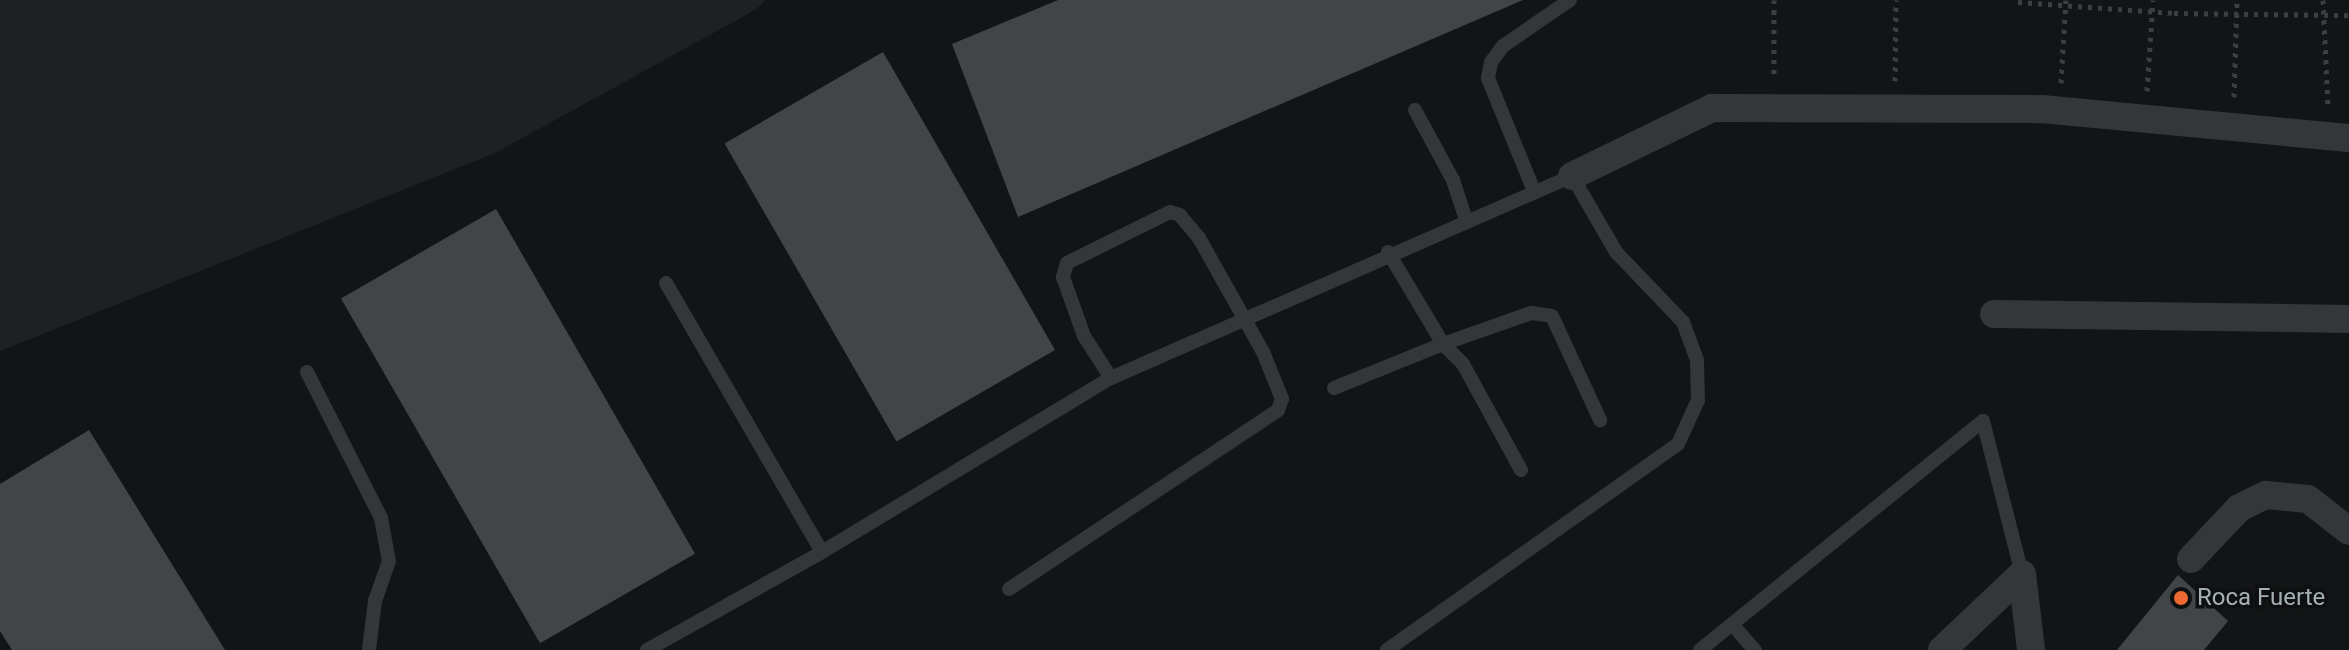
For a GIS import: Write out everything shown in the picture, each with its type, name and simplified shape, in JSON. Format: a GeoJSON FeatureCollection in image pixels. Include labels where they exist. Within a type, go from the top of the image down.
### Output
{"type":"FeatureCollection","features":[{"type":"Feature","properties":{"kind":"street"},"geometry":{"type":"LineString","coordinates":[[1572,176],[1712,108],[2042,109],[2349,138]]}},
{"type":"Feature","properties":{"kind":"street"},"geometry":{"type":"LineString","coordinates":[[1994,314],[2349,319]]}},
{"type":"Feature","properties":{"kind":"street"},"geometry":{"type":"LineString","coordinates":[[2191,559],[2239,508],[2266,495],[2308,499],[2349,531]]}},
{"type":"Feature","properties":{"kind":"street"},"geometry":{"type":"LineString","coordinates":[[1942,650],[2022,574]]}},
{"type":"Feature","properties":{"kind":"street"},"geometry":{"type":"LineString","coordinates":[[2022,574],[2031,650]]}},
{"type":"Feature","properties":{"kind":"lane"},"geometry":{"type":"LineString","coordinates":[[1534,191],[1488,78],[1491,62],[1503,46],[1570,0]]}},
{"type":"Feature","properties":{"kind":"lane"},"geometry":{"type":"LineString","coordinates":[[1415,110],[1453,180],[1466,220]]}},
{"type":"Feature","properties":{"kind":"lane"},"geometry":{"type":"LineString","coordinates":[[647,650],[822,552],[1111,378],[1388,252],[1572,176],[1616,252],[1683,322],[1697,360],[1698,400],[1678,444],[1387,650]]}},
{"type":"Feature","properties":{"kind":"lane"},"geometry":{"type":"LineString","coordinates":[[1009,589],[1278,410],[1282,399],[1199,238],[1180,215],[1170,212],[1067,263],[1063,277],[1084,336],[1111,378]]}},
{"type":"Feature","properties":{"kind":"lane"},"geometry":{"type":"LineString","coordinates":[[1388,252],[1443,344],[1463,364],[1521,470]]}},
{"type":"Feature","properties":{"kind":"lane"},"geometry":{"type":"LineString","coordinates":[[666,283],[822,552]]}},
{"type":"Feature","properties":{"kind":"lane"},"geometry":{"type":"LineString","coordinates":[[1334,388],[1531,313],[1552,316],[1600,420]]}},
{"type":"Feature","properties":{"kind":"lane"},"geometry":{"type":"LineString","coordinates":[[307,372],[381,518],[389,561],[375,601],[369,650]]}},
{"type":"Feature","properties":{"kind":"lane"},"geometry":{"type":"LineString","coordinates":[[1700,650],[1983,421],[2022,574]]}},
{"type":"Feature","properties":{"kind":"lane"},"geometry":{"type":"LineString","coordinates":[[1732,624],[1755,650]]}},
{"type":"Feature","properties":{"kind":"path"},"geometry":{"type":"LineString","coordinates":[[1895,82],[1896,0]]}},
{"type":"Feature","properties":{"kind":"path"},"geometry":{"type":"LineString","coordinates":[[2147,92],[2153,0]]}},
{"type":"Feature","properties":{"kind":"path"},"geometry":{"type":"LineString","coordinates":[[2234,97],[2237,0]]}},
{"type":"Feature","properties":{"kind":"path"},"geometry":{"type":"LineString","coordinates":[[2323,0],[2328,107]]}},
{"type":"Feature","properties":{"kind":"path"},"geometry":{"type":"LineString","coordinates":[[2018,2],[2152,11],[2349,15]]}},
{"type":"Feature","properties":{"kind":"path"},"geometry":{"type":"LineString","coordinates":[[2061,87],[2066,3]]}},
{"type":"Feature","properties":{"kind":"shaded area"},"geometry":{"type":"Polygon","coordinates":[[[0,0],[765,0],[757,9],[497,152],[0,351],[0,0]]]}},
{"type":"Feature","properties":{"kind":"building"},"geometry":{"type":"Polygon","coordinates":[[[1058,0],[1523,0],[1018,217],[952,44],[1058,0]]]}},
{"type":"Feature","properties":{"kind":"building"},"geometry":{"type":"Polygon","coordinates":[[[883,52],[1055,350],[897,441],[725,144],[883,52]]]}},
{"type":"Feature","properties":{"kind":"building"},"geometry":{"type":"Polygon","coordinates":[[[496,209],[695,554],[540,643],[341,298],[496,209]]]}},
{"type":"Feature","properties":{"kind":"building"},"geometry":{"type":"Polygon","coordinates":[[[89,430],[225,650],[12,650],[0,631],[0,484],[89,430]]]}},
{"type":"Feature","properties":{"kind":"building","name":"Roca Fuerte"},"geometry":{"type":"Polygon","coordinates":[[[2178,575],[2228,621],[2204,650],[2117,650],[2178,575]]]}},
{"type":"Feature","properties":{"kind":"place","name":"Roca Fuerte"},"geometry":{"type":"Point","coordinates":[2181,598]}}]}
